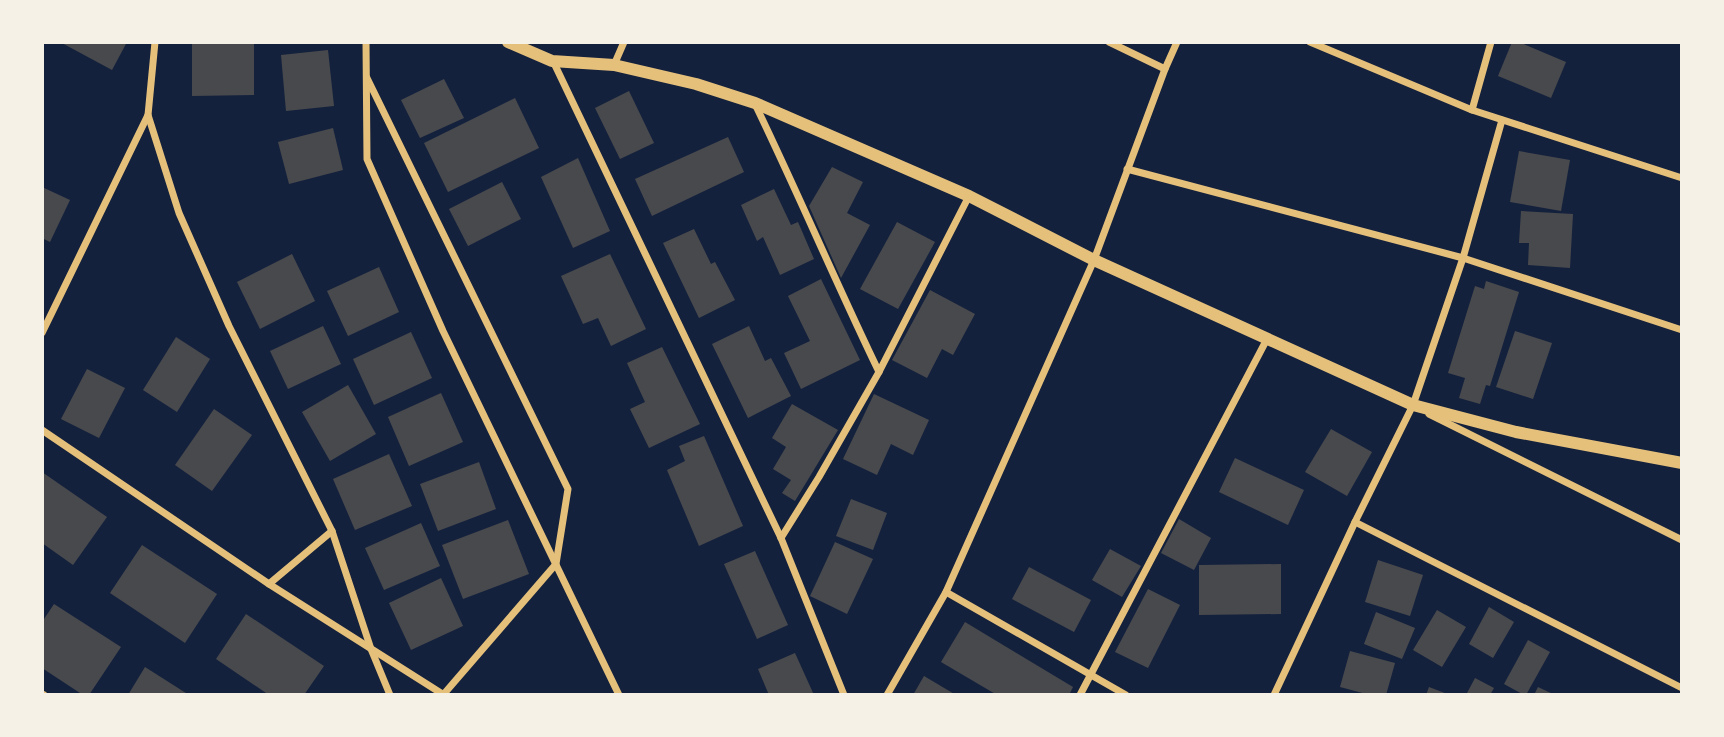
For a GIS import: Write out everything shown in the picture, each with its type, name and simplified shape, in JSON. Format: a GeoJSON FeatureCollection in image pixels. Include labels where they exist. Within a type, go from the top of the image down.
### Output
{"type":"FeatureCollection","features":[{"type":"Feature","properties":{"kind":"street"},"geometry":{"type":"LineString","coordinates":[[42,333],[148,114],[155,42]]}},
{"type":"Feature","properties":{"kind":"street"},"geometry":{"type":"LineString","coordinates":[[366,42],[367,159],[443,331],[619,695]]}},
{"type":"Feature","properties":{"kind":"street"},"geometry":{"type":"LineString","coordinates":[[508,42],[552,61],[614,65],[696,84],[755,103],[969,196],[1094,260],[1413,405],[1682,540]]}},
{"type":"Feature","properties":{"kind":"street"},"geometry":{"type":"LineString","coordinates":[[614,65],[624,42]]}},
{"type":"Feature","properties":{"kind":"street"},"geometry":{"type":"LineString","coordinates":[[1109,42],[1165,69]]}},
{"type":"Feature","properties":{"kind":"street"},"geometry":{"type":"LineString","coordinates":[[887,695],[946,592],[1094,260],[1177,42]]}},
{"type":"Feature","properties":{"kind":"street"},"geometry":{"type":"LineString","coordinates":[[1310,42],[1472,110],[1682,178]]}},
{"type":"Feature","properties":{"kind":"street"},"geometry":{"type":"LineString","coordinates":[[1472,110],[1491,42]]}},
{"type":"Feature","properties":{"kind":"street"},"geometry":{"type":"LineString","coordinates":[[552,61],[782,538],[844,695]]}},
{"type":"Feature","properties":{"kind":"street"},"geometry":{"type":"LineString","coordinates":[[42,430],[269,584],[444,695],[556,564],[568,489],[367,76]]}},
{"type":"Feature","properties":{"kind":"street"},"geometry":{"type":"LineString","coordinates":[[755,103],[879,372]]}},
{"type":"Feature","properties":{"kind":"street"},"geometry":{"type":"LineString","coordinates":[[148,114],[179,213],[229,326],[332,531],[371,649],[390,695]]}},
{"type":"Feature","properties":{"kind":"street"},"geometry":{"type":"LineString","coordinates":[[1274,695],[1413,405],[1462,258],[1502,120]]}},
{"type":"Feature","properties":{"kind":"street"},"geometry":{"type":"LineString","coordinates":[[1127,169],[1462,258],[1682,330]]}},
{"type":"Feature","properties":{"kind":"street"},"geometry":{"type":"LineString","coordinates":[[782,538],[879,372],[969,196]]}},
{"type":"Feature","properties":{"kind":"street"},"geometry":{"type":"LineString","coordinates":[[1080,695],[1267,339]]}},
{"type":"Feature","properties":{"kind":"street"},"geometry":{"type":"LineString","coordinates":[[1413,405],[1516,432],[1682,463]]}},
{"type":"Feature","properties":{"kind":"street"},"geometry":{"type":"LineString","coordinates":[[1355,522],[1682,688]]}},
{"type":"Feature","properties":{"kind":"street"},"geometry":{"type":"LineString","coordinates":[[269,584],[332,531]]}},
{"type":"Feature","properties":{"kind":"street"},"geometry":{"type":"LineString","coordinates":[[946,592],[1126,695]]}},
{"type":"Feature","properties":{"kind":"building"},"geometry":{"type":"Polygon","coordinates":[[[60,42],[127,42],[112,70],[60,42]]]}},
{"type":"Feature","properties":{"kind":"building"},"geometry":{"type":"Polygon","coordinates":[[[192,42],[254,42],[254,95],[192,96],[192,42]]]}},
{"type":"Feature","properties":{"kind":"building"},"geometry":{"type":"Polygon","coordinates":[[[1512,42],[1519,42],[1566,62],[1551,98],[1498,76],[1512,42]]]}},
{"type":"Feature","properties":{"kind":"building"},"geometry":{"type":"Polygon","coordinates":[[[328,50],[334,106],[286,111],[281,55],[328,50]]]}},
{"type":"Feature","properties":{"kind":"building"},"geometry":{"type":"Polygon","coordinates":[[[444,79],[464,118],[420,138],[401,100],[444,79]]]}},
{"type":"Feature","properties":{"kind":"building"},"geometry":{"type":"Polygon","coordinates":[[[629,91],[654,143],[620,159],[595,108],[629,91]]]}},
{"type":"Feature","properties":{"kind":"building"},"geometry":{"type":"Polygon","coordinates":[[[515,98],[539,148],[448,192],[424,143],[515,98]]]}},
{"type":"Feature","properties":{"kind":"building"},"geometry":{"type":"Polygon","coordinates":[[[333,128],[343,170],[289,184],[278,142],[333,128]]]}},
{"type":"Feature","properties":{"kind":"building"},"geometry":{"type":"Polygon","coordinates":[[[728,137],[744,172],[652,216],[635,179],[728,137]]]}},
{"type":"Feature","properties":{"kind":"building"},"geometry":{"type":"Polygon","coordinates":[[[1519,151],[1570,160],[1561,211],[1510,202],[1519,151]]]}},
{"type":"Feature","properties":{"kind":"building"},"geometry":{"type":"Polygon","coordinates":[[[578,158],[610,231],[573,248],[541,177],[578,158]]]}},
{"type":"Feature","properties":{"kind":"building"},"geometry":{"type":"Polygon","coordinates":[[[832,167],[863,182],[847,213],[870,225],[841,278],[809,206],[832,167]]]}},
{"type":"Feature","properties":{"kind":"building"},"geometry":{"type":"Polygon","coordinates":[[[502,182],[521,219],[468,246],[449,209],[502,182]]]}},
{"type":"Feature","properties":{"kind":"building"},"geometry":{"type":"Polygon","coordinates":[[[42,187],[70,200],[50,242],[42,238],[42,187]]]}},
{"type":"Feature","properties":{"kind":"building"},"geometry":{"type":"Polygon","coordinates":[[[774,189],[791,225],[798,222],[814,259],[780,275],[763,237],[757,241],[741,205],[774,189]]]}},
{"type":"Feature","properties":{"kind":"building"},"geometry":{"type":"Polygon","coordinates":[[[1521,211],[1573,214],[1570,268],[1528,265],[1529,243],[1519,243],[1521,211]]]}},
{"type":"Feature","properties":{"kind":"building"},"geometry":{"type":"Polygon","coordinates":[[[897,222],[935,242],[898,309],[860,289],[897,222]]]}},
{"type":"Feature","properties":{"kind":"building"},"geometry":{"type":"Polygon","coordinates":[[[694,229],[711,264],[715,262],[735,300],[699,318],[663,243],[694,229]]]}},
{"type":"Feature","properties":{"kind":"building"},"geometry":{"type":"Polygon","coordinates":[[[292,254],[315,301],[260,329],[237,282],[292,254]]]}},
{"type":"Feature","properties":{"kind":"building"},"geometry":{"type":"Polygon","coordinates":[[[610,254],[646,329],[611,346],[598,318],[583,324],[561,276],[610,254]]]}},
{"type":"Feature","properties":{"kind":"building"},"geometry":{"type":"Polygon","coordinates":[[[379,267],[399,312],[348,336],[327,291],[379,267]]]}},
{"type":"Feature","properties":{"kind":"building"},"geometry":{"type":"Polygon","coordinates":[[[821,279],[860,360],[801,389],[784,353],[810,341],[788,296],[821,279]]]}},
{"type":"Feature","properties":{"kind":"building"},"geometry":{"type":"Polygon","coordinates":[[[1486,281],[1519,292],[1490,386],[1486,385],[1480,404],[1459,398],[1465,378],[1448,373],[1475,286],[1484,289],[1486,281]]]}},
{"type":"Feature","properties":{"kind":"building"},"geometry":{"type":"Polygon","coordinates":[[[930,290],[975,314],[953,355],[942,349],[927,378],[892,360],[930,290]]]}},
{"type":"Feature","properties":{"kind":"building"},"geometry":{"type":"Polygon","coordinates":[[[323,326],[341,364],[288,389],[270,351],[323,326]]]}},
{"type":"Feature","properties":{"kind":"building"},"geometry":{"type":"Polygon","coordinates":[[[749,326],[765,361],[771,358],[791,396],[748,418],[712,344],[749,326]]]}},
{"type":"Feature","properties":{"kind":"building"},"geometry":{"type":"Polygon","coordinates":[[[1515,331],[1552,343],[1533,399],[1496,387],[1515,331]]]}},
{"type":"Feature","properties":{"kind":"building"},"geometry":{"type":"Polygon","coordinates":[[[411,332],[432,378],[374,405],[353,359],[411,332]]]}},
{"type":"Feature","properties":{"kind":"building"},"geometry":{"type":"Polygon","coordinates":[[[176,337],[210,359],[177,412],[143,390],[176,337]]]}},
{"type":"Feature","properties":{"kind":"building"},"geometry":{"type":"Polygon","coordinates":[[[662,347],[700,424],[649,448],[630,409],[645,402],[627,363],[662,347]]]}},
{"type":"Feature","properties":{"kind":"building"},"geometry":{"type":"Polygon","coordinates":[[[87,369],[125,388],[99,438],[61,419],[87,369]]]}},
{"type":"Feature","properties":{"kind":"building"},"geometry":{"type":"Polygon","coordinates":[[[348,385],[376,434],[330,461],[302,412],[348,385]]]}},
{"type":"Feature","properties":{"kind":"building"},"geometry":{"type":"Polygon","coordinates":[[[441,393],[463,442],[409,466],[388,417],[441,393]]]}},
{"type":"Feature","properties":{"kind":"building"},"geometry":{"type":"Polygon","coordinates":[[[874,394],[929,420],[913,455],[891,444],[877,475],[843,459],[874,394]]]}},
{"type":"Feature","properties":{"kind":"building"},"geometry":{"type":"Polygon","coordinates":[[[792,404],[838,430],[795,501],[782,493],[791,480],[773,469],[786,447],[772,438],[792,404]]]}},
{"type":"Feature","properties":{"kind":"building"},"geometry":{"type":"Polygon","coordinates":[[[214,409],[252,435],[212,491],[175,465],[214,409]]]}},
{"type":"Feature","properties":{"kind":"building"},"geometry":{"type":"Polygon","coordinates":[[[1331,429],[1372,452],[1347,496],[1305,472],[1331,429]]]}},
{"type":"Feature","properties":{"kind":"building"},"geometry":{"type":"Polygon","coordinates":[[[704,436],[743,526],[699,546],[667,470],[685,461],[679,446],[704,436]]]}},
{"type":"Feature","properties":{"kind":"building"},"geometry":{"type":"Polygon","coordinates":[[[389,454],[412,506],[355,530],[333,479],[389,454]]]}},
{"type":"Feature","properties":{"kind":"building"},"geometry":{"type":"Polygon","coordinates":[[[1235,458],[1304,490],[1288,525],[1219,492],[1235,458]]]}},
{"type":"Feature","properties":{"kind":"building"},"geometry":{"type":"Polygon","coordinates":[[[479,462],[496,509],[438,531],[420,484],[479,462]]]}},
{"type":"Feature","properties":{"kind":"building"},"geometry":{"type":"Polygon","coordinates":[[[42,472],[107,517],[73,565],[42,543],[42,472]]]}},
{"type":"Feature","properties":{"kind":"building"},"geometry":{"type":"Polygon","coordinates":[[[851,499],[887,513],[873,550],[836,536],[851,499]]]}},
{"type":"Feature","properties":{"kind":"building"},"geometry":{"type":"Polygon","coordinates":[[[1179,519],[1211,538],[1194,570],[1161,553],[1179,519]]]}},
{"type":"Feature","properties":{"kind":"building"},"geometry":{"type":"Polygon","coordinates":[[[508,520],[529,574],[463,599],[442,545],[508,520]]]}},
{"type":"Feature","properties":{"kind":"building"},"geometry":{"type":"Polygon","coordinates":[[[421,523],[440,566],[384,590],[365,548],[421,523]]]}},
{"type":"Feature","properties":{"kind":"building"},"geometry":{"type":"Polygon","coordinates":[[[835,542],[873,559],[847,614],[810,596],[835,542]]]}},
{"type":"Feature","properties":{"kind":"building"},"geometry":{"type":"Polygon","coordinates":[[[142,545],[217,594],[185,643],[110,593],[142,545]]]}},
{"type":"Feature","properties":{"kind":"building"},"geometry":{"type":"Polygon","coordinates":[[[1110,549],[1141,566],[1122,597],[1092,580],[1110,549]]]}},
{"type":"Feature","properties":{"kind":"building"},"geometry":{"type":"Polygon","coordinates":[[[755,551],[788,625],[757,639],[724,564],[755,551]]]}},
{"type":"Feature","properties":{"kind":"building"},"geometry":{"type":"Polygon","coordinates":[[[1378,560],[1423,575],[1410,616],[1365,602],[1378,560]]]}},
{"type":"Feature","properties":{"kind":"building"},"geometry":{"type":"Polygon","coordinates":[[[1281,564],[1281,614],[1199,615],[1199,565],[1281,564]]]}},
{"type":"Feature","properties":{"kind":"building"},"geometry":{"type":"Polygon","coordinates":[[[1029,567],[1091,600],[1074,632],[1012,599],[1029,567]]]}},
{"type":"Feature","properties":{"kind":"building"},"geometry":{"type":"Polygon","coordinates":[[[441,578],[463,626],[411,650],[389,603],[441,578]]]}},
{"type":"Feature","properties":{"kind":"building"},"geometry":{"type":"Polygon","coordinates":[[[1148,589],[1180,605],[1148,668],[1115,652],[1148,589]]]}},
{"type":"Feature","properties":{"kind":"building"},"geometry":{"type":"Polygon","coordinates":[[[54,604],[121,647],[89,695],[83,695],[42,668],[42,622],[54,604]]]}},
{"type":"Feature","properties":{"kind":"building"},"geometry":{"type":"Polygon","coordinates":[[[1489,607],[1514,622],[1493,658],[1469,644],[1489,607]]]}},
{"type":"Feature","properties":{"kind":"building"},"geometry":{"type":"Polygon","coordinates":[[[1437,610],[1466,627],[1442,667],[1413,650],[1437,610]]]}},
{"type":"Feature","properties":{"kind":"building"},"geometry":{"type":"Polygon","coordinates":[[[1376,612],[1415,628],[1402,659],[1364,644],[1376,612]]]}},
{"type":"Feature","properties":{"kind":"building"},"geometry":{"type":"Polygon","coordinates":[[[246,614],[324,666],[304,695],[269,695],[216,659],[246,614]]]}},
{"type":"Feature","properties":{"kind":"building"},"geometry":{"type":"Polygon","coordinates":[[[965,622],[1073,687],[1069,695],[997,695],[941,662],[965,622]]]}},
{"type":"Feature","properties":{"kind":"building"},"geometry":{"type":"Polygon","coordinates":[[[1528,640],[1550,652],[1524,695],[1504,684],[1528,640]]]}},
{"type":"Feature","properties":{"kind":"building"},"geometry":{"type":"Polygon","coordinates":[[[1350,651],[1395,663],[1386,695],[1370,695],[1340,687],[1350,651]]]}},
{"type":"Feature","properties":{"kind":"building"},"geometry":{"type":"Polygon","coordinates":[[[795,653],[814,695],[769,695],[758,669],[795,653]]]}},
{"type":"Feature","properties":{"kind":"building"},"geometry":{"type":"Polygon","coordinates":[[[145,667],[189,695],[128,695],[145,667]]]}},
{"type":"Feature","properties":{"kind":"building"},"geometry":{"type":"Polygon","coordinates":[[[924,676],[956,695],[913,695],[924,676]]]}},
{"type":"Feature","properties":{"kind":"building"},"geometry":{"type":"Polygon","coordinates":[[[1475,678],[1494,688],[1490,695],[1466,695],[1475,678]]]}},
{"type":"Feature","properties":{"kind":"building"},"geometry":{"type":"Polygon","coordinates":[[[1429,687],[1450,695],[1426,695],[1429,687]]]}},
{"type":"Feature","properties":{"kind":"building"},"geometry":{"type":"Polygon","coordinates":[[[1538,687],[1555,695],[1534,695],[1538,687]]]}}]}
